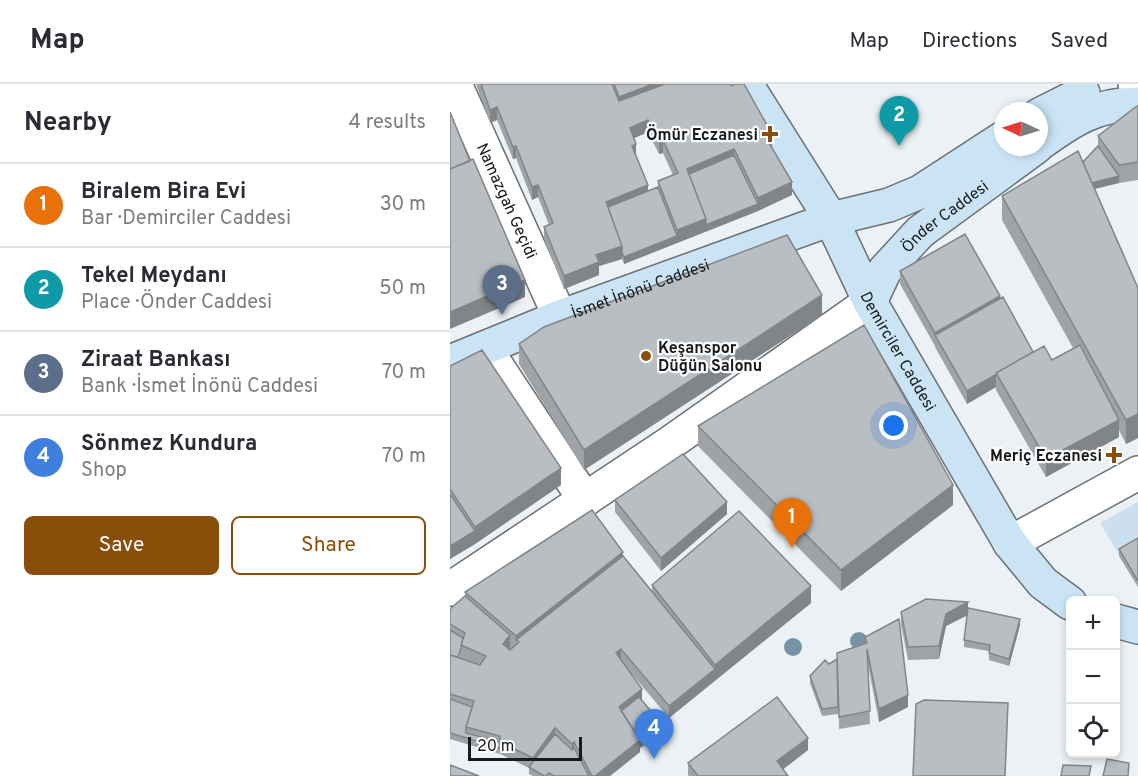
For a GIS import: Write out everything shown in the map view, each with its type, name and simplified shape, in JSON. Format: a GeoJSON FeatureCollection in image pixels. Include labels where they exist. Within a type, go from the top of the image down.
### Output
{"type":"FeatureCollection","features":[{"type":"Feature","properties":{"kind":"main road","name":"Demirciler Caddesi"},"geometry":{"type":"LineString","coordinates":[[746,84],[831,219],[870,302],[1010,543],[1043,583],[1066,599]]}},
{"type":"Feature","properties":{"kind":"main road"},"geometry":{"type":"LineString","coordinates":[[1048,110],[1078,94],[1107,87],[1136,84]]}},
{"type":"Feature","properties":{"kind":"main road","name":"Önder Caddesi"},"geometry":{"type":"LineString","coordinates":[[1048,139],[1083,115],[1123,104],[1138,104]]}},
{"type":"Feature","properties":{"kind":"main road","name":"Önder Caddesi"},"geometry":{"type":"LineString","coordinates":[[831,219],[889,205],[920,192],[994,144]]}},
{"type":"Feature","properties":{"kind":"main road","name":"Önder Caddesi"},"geometry":{"type":"LineString","coordinates":[[870,302],[885,270],[920,232],[1023,156]]}},
{"type":"Feature","properties":{"kind":"main road","name":"İsmet İnönü Caddesi"},"geometry":{"type":"LineString","coordinates":[[450,362],[560,317],[831,219]]}},
{"type":"Feature","properties":{"kind":"main road"},"geometry":{"type":"LineString","coordinates":[[1120,622],[1138,627]]}},
{"type":"Feature","properties":{"kind":"street","name":"Namazgah Geçidi"},"geometry":{"type":"LineString","coordinates":[[455,84],[560,317]]}},
{"type":"Feature","properties":{"kind":"street"},"geometry":{"type":"LineString","coordinates":[[450,589],[670,443],[870,302]]}},
{"type":"Feature","properties":{"kind":"street"},"geometry":{"type":"LineString","coordinates":[[485,348],[585,500]]}},
{"type":"Feature","properties":{"kind":"street"},"geometry":{"type":"LineString","coordinates":[[1010,543],[1138,473]]}},
{"type":"Feature","properties":{"kind":"shaded area"},"geometry":{"type":"Polygon","coordinates":[[[1138,502],[1138,587],[1100,523],[1138,502]]]}},
{"type":"Feature","properties":{"kind":"building"},"geometry":{"type":"Polygon","coordinates":[[[481,84],[612,84],[619,101],[665,84],[730,84],[731,86],[744,84],[772,134],[765,136],[792,182],[758,198],[734,149],[687,169],[706,219],[677,230],[658,181],[678,173],[663,140],[659,142],[648,120],[630,128],[636,144],[632,146],[648,185],[606,202],[622,246],[596,255],[599,262],[564,276],[544,227],[553,223],[538,185],[532,187],[497,107],[490,110],[481,84]]]}},
{"type":"Feature","properties":{"kind":"building"},"geometry":{"type":"Polygon","coordinates":[[[614,84],[653,84],[619,97],[614,84]]]}},
{"type":"Feature","properties":{"kind":"building"},"geometry":{"type":"Polygon","coordinates":[[[1137,106],[1138,162],[1119,165],[1098,136],[1137,106]]]}},
{"type":"Feature","properties":{"kind":"building"},"geometry":{"type":"Polygon","coordinates":[[[450,112],[470,161],[450,169],[450,112]]]}},
{"type":"Feature","properties":{"kind":"building"},"geometry":{"type":"Polygon","coordinates":[[[1098,146],[1119,176],[1092,183],[1083,162],[1098,146]]]}},
{"type":"Feature","properties":{"kind":"building"},"geometry":{"type":"Polygon","coordinates":[[[1078,151],[1138,288],[1138,414],[1126,420],[1002,196],[1078,151]]]}},
{"type":"Feature","properties":{"kind":"building"},"geometry":{"type":"Polygon","coordinates":[[[734,155],[758,204],[706,225],[706,219],[689,174],[734,155]]]}},
{"type":"Feature","properties":{"kind":"building"},"geometry":{"type":"Polygon","coordinates":[[[473,159],[525,280],[450,312],[450,169],[473,159]]]}},
{"type":"Feature","properties":{"kind":"building"},"geometry":{"type":"Polygon","coordinates":[[[658,187],[677,236],[624,257],[608,207],[658,187]]]}},
{"type":"Feature","properties":{"kind":"building"},"geometry":{"type":"Polygon","coordinates":[[[965,234],[1000,296],[935,333],[900,271],[965,234]]]}},
{"type":"Feature","properties":{"kind":"building","name":"Keşanspor Düğün Salonu"},"geometry":{"type":"Polygon","coordinates":[[[787,235],[822,295],[584,450],[519,344],[544,327],[787,235]]]}},
{"type":"Feature","properties":{"kind":"building"},"geometry":{"type":"Polygon","coordinates":[[[1003,297],[1033,352],[967,391],[935,335],[1003,297]]]}},
{"type":"Feature","properties":{"kind":"building"},"geometry":{"type":"Polygon","coordinates":[[[864,325],[953,485],[841,570],[698,426],[864,325]]]}},
{"type":"Feature","properties":{"kind":"building"},"geometry":{"type":"Polygon","coordinates":[[[1080,345],[1119,420],[1046,459],[996,373],[1044,346],[1052,360],[1080,345]]]}},
{"type":"Feature","properties":{"kind":"building"},"geometry":{"type":"Polygon","coordinates":[[[482,350],[561,468],[475,527],[450,489],[450,366],[482,350]]]}},
{"type":"Feature","properties":{"kind":"building"},"geometry":{"type":"Polygon","coordinates":[[[683,454],[727,502],[661,558],[615,500],[683,454]]]}},
{"type":"Feature","properties":{"kind":"building"},"geometry":{"type":"Polygon","coordinates":[[[450,494],[475,531],[450,546],[450,494]]]}},
{"type":"Feature","properties":{"kind":"building"},"geometry":{"type":"Polygon","coordinates":[[[592,510],[623,552],[516,636],[465,592],[592,510]]]}},
{"type":"Feature","properties":{"kind":"building"},"geometry":{"type":"Polygon","coordinates":[[[739,511],[811,586],[715,665],[652,585],[739,511]]]}},
{"type":"Feature","properties":{"kind":"building"},"geometry":{"type":"Polygon","coordinates":[[[1138,538],[1138,581],[1119,549],[1138,538]]]}},
{"type":"Feature","properties":{"kind":"building"},"geometry":{"type":"Polygon","coordinates":[[[623,556],[715,669],[669,706],[621,649],[616,653],[642,689],[619,707],[640,740],[595,776],[592,776],[574,742],[572,744],[555,728],[533,758],[500,742],[500,736],[466,727],[474,701],[450,694],[450,655],[480,665],[486,656],[461,645],[465,633],[450,624],[450,609],[465,596],[510,635],[503,644],[510,650],[519,642],[516,640],[623,556]]]}},
{"type":"Feature","properties":{"kind":"building"},"geometry":{"type":"Polygon","coordinates":[[[926,599],[968,602],[946,614],[939,646],[908,647],[901,612],[926,599]]]}},
{"type":"Feature","properties":{"kind":"building"},"geometry":{"type":"Polygon","coordinates":[[[968,608],[1020,619],[1009,659],[989,653],[990,645],[964,640],[968,608]]]}},
{"type":"Feature","properties":{"kind":"building"},"geometry":{"type":"Polygon","coordinates":[[[899,619],[908,695],[879,709],[867,649],[870,711],[839,717],[837,653],[867,643],[865,637],[899,619]]]}},
{"type":"Feature","properties":{"kind":"building"},"geometry":{"type":"Polygon","coordinates":[[[450,630],[463,638],[458,657],[450,655],[450,630]]]}},
{"type":"Feature","properties":{"kind":"building"},"geometry":{"type":"Polygon","coordinates":[[[837,659],[838,707],[822,709],[810,676],[825,660],[829,664],[837,659]]]}},
{"type":"Feature","properties":{"kind":"building"},"geometry":{"type":"Polygon","coordinates":[[[639,697],[662,724],[640,741],[621,711],[639,697]]]}},
{"type":"Feature","properties":{"kind":"building"},"geometry":{"type":"Polygon","coordinates":[[[777,697],[808,738],[777,761],[788,776],[698,776],[688,763],[777,697]]]}},
{"type":"Feature","properties":{"kind":"building"},"geometry":{"type":"Polygon","coordinates":[[[450,699],[472,707],[466,733],[500,742],[500,748],[450,733],[450,699]]]}},
{"type":"Feature","properties":{"kind":"building"},"geometry":{"type":"Polygon","coordinates":[[[924,700],[1008,703],[1005,776],[913,776],[916,704],[924,700]]]}},
{"type":"Feature","properties":{"kind":"building"},"geometry":{"type":"Polygon","coordinates":[[[555,734],[572,750],[574,748],[589,776],[554,776],[549,773],[544,776],[529,767],[555,734]]]}},
{"type":"Feature","properties":{"kind":"building"},"geometry":{"type":"Polygon","coordinates":[[[1107,759],[1129,763],[1128,776],[1103,776],[1107,759]]]}},
{"type":"Feature","properties":{"kind":"building"},"geometry":{"type":"Polygon","coordinates":[[[450,765],[479,776],[450,776],[450,765]]]}},
{"type":"Feature","properties":{"kind":"building"},"geometry":{"type":"Polygon","coordinates":[[[1063,765],[1091,766],[1089,776],[1061,776],[1063,765]]]}},
{"type":"Feature","properties":{"kind":"place","name":"Ömür Eczanesi"},"geometry":{"type":"Point","coordinates":[770,134]}},
{"type":"Feature","properties":{"kind":"place","name":"Tekel Meydanı"},"geometry":{"type":"Point","coordinates":[899,146]}},
{"type":"Feature","properties":{"kind":"place","name":"Ziraat Bankası"},"geometry":{"type":"Point","coordinates":[502,315]}},
{"type":"Feature","properties":{"kind":"place","name":"Keşanspor Düğün Salonu"},"geometry":{"type":"Point","coordinates":[646,356]}},
{"type":"Feature","properties":{"kind":"place","name":"Meriç Eczanesi"},"geometry":{"type":"Point","coordinates":[1114,455]}},
{"type":"Feature","properties":{"kind":"place","name":"Biralem Bira Evi"},"geometry":{"type":"Point","coordinates":[792,548]}},
{"type":"Feature","properties":{"kind":"place","name":"Sönmez Kundura"},"geometry":{"type":"Point","coordinates":[654,759]}}]}
